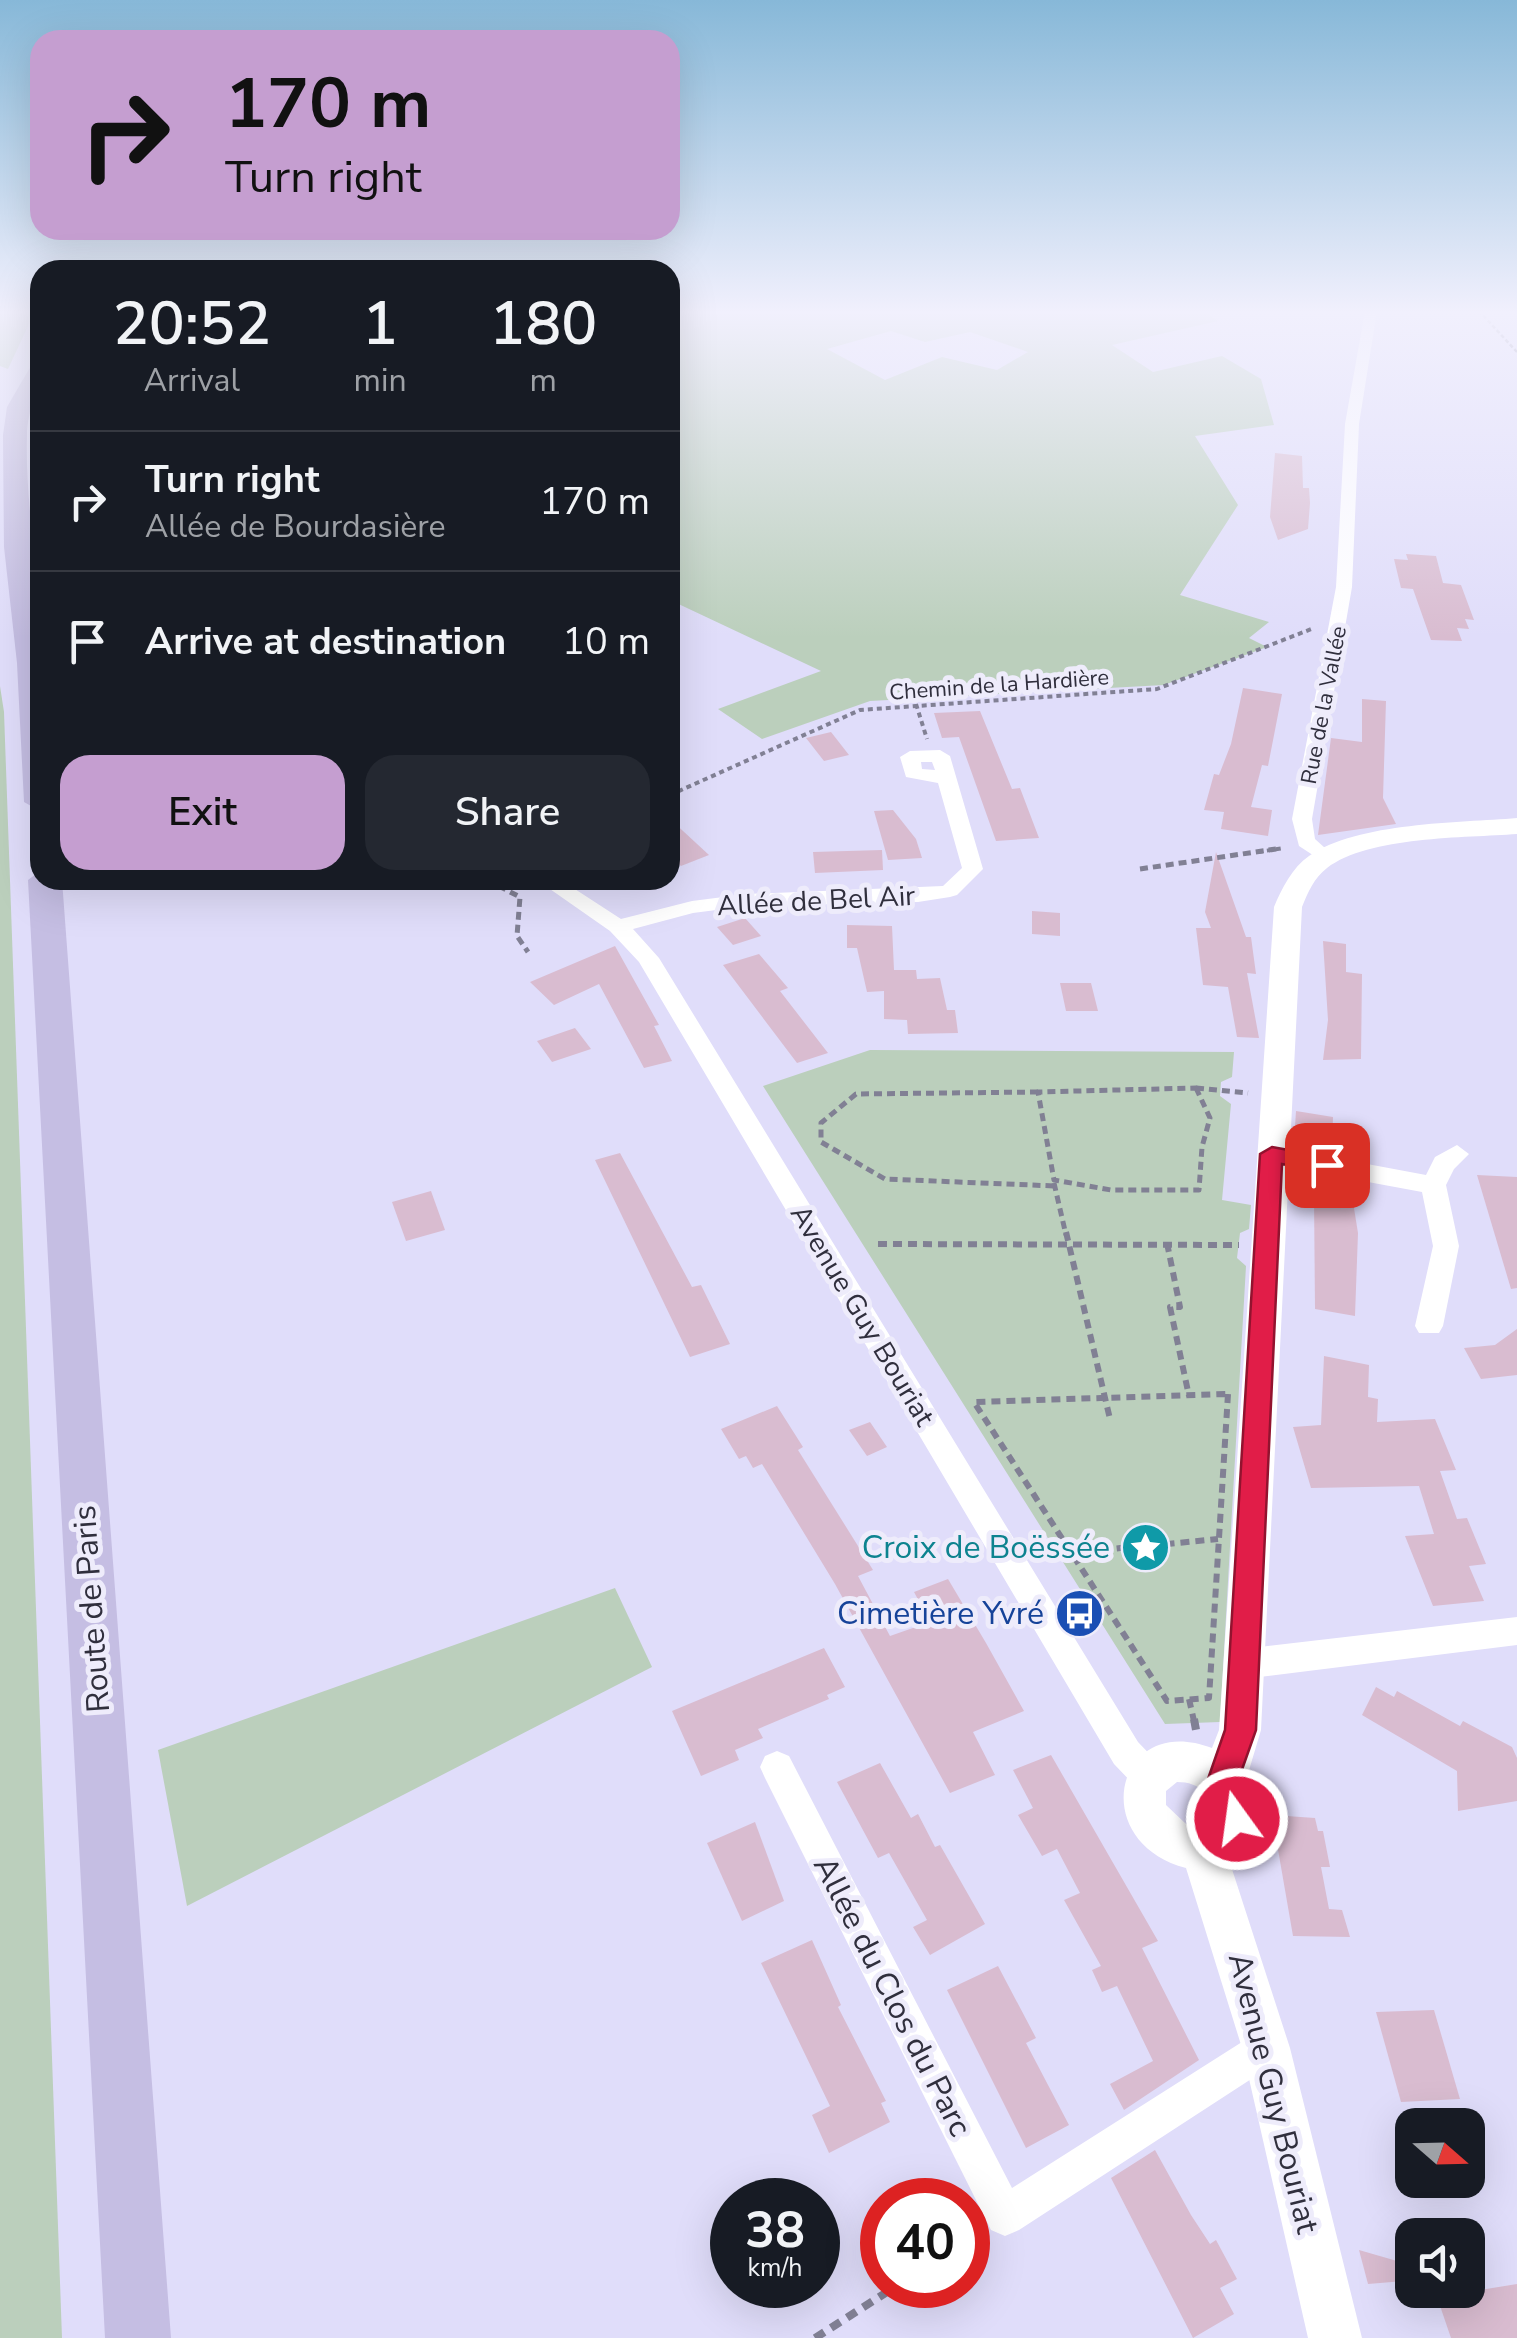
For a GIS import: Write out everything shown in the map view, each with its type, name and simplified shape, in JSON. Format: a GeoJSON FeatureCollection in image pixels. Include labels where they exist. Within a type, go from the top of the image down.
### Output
{"type":"FeatureCollection","features":[{"type":"Feature","properties":{"kind":"main road"},"geometry":{"type":"LineString","coordinates":[[16,420],[14,435],[30,532]]}},
{"type":"Feature","properties":{"kind":"main road","name":"Route de Paris"},"geometry":{"type":"LineString","coordinates":[[46,890],[138,2338]]}},
{"type":"Feature","properties":{"kind":"street","name":"Rue de la Vallée"},"geometry":{"type":"LineString","coordinates":[[1316,851],[1300,833],[1337,630],[1348,543],[1352,420]]}},
{"type":"Feature","properties":{"kind":"street","name":"Allée de Bel Air"},"geometry":{"type":"LineString","coordinates":[[618,926],[692,906],[747,900],[950,892],[973,869],[940,756],[932,756]]}},
{"type":"Feature","properties":{"kind":"street"},"geometry":{"type":"LineString","coordinates":[[1224,1779],[1240,1730],[1288,907],[1316,851],[1517,826]]}},
{"type":"Feature","properties":{"kind":"street","name":"Avenue Guy Bouriat"},"geometry":{"type":"LineString","coordinates":[[562,890],[618,926],[653,965],[1116,1736],[1149,1777]]}},
{"type":"Feature","properties":{"kind":"street"},"geometry":{"type":"LineString","coordinates":[[1272,1154],[1433,1185]]}},
{"type":"Feature","properties":{"kind":"street"},"geometry":{"type":"LineString","coordinates":[[1429,1326],[1446,1246],[1433,1185],[1444,1163],[1457,1154]]}},
{"type":"Feature","properties":{"kind":"street"},"geometry":{"type":"LineString","coordinates":[[1244,1664],[1517,1631]]}},
{"type":"Feature","properties":{"kind":"street"},"geometry":{"type":"LineString","coordinates":[[1180,1760],[1202,1764],[1224,1779],[1237,1804],[1236,1826],[1224,1842],[1203,1850],[1173,1844],[1153,1826],[1144,1804],[1149,1777],[1165,1764],[1180,1760]]}},
{"type":"Feature","properties":{"kind":"street","name":"Allée du Clos du Parc"},"geometry":{"type":"LineString","coordinates":[[777,1767],[1005,2216],[1266,2048]]}},
{"type":"Feature","properties":{"kind":"street","name":"Avenue Guy Bouriat"},"geometry":{"type":"LineString","coordinates":[[1203,1850],[1266,2048],[1336,2338]]}},
{"type":"Feature","properties":{"kind":"path","name":"Chemin de la Hardière"},"geometry":{"type":"LineString","coordinates":[[680,790],[860,710],[1157,689],[1263,651],[1294,633],[1312,628],[1337,630]]}},
{"type":"Feature","properties":{"kind":"path"},"geometry":{"type":"LineString","coordinates":[[916,704],[932,756]]}},
{"type":"Feature","properties":{"kind":"path"},"geometry":{"type":"LineString","coordinates":[[1140,868],[1316,851]]}},
{"type":"Feature","properties":{"kind":"path"},"geometry":{"type":"LineString","coordinates":[[507,890],[520,896],[518,936],[528,952]]}},
{"type":"Feature","properties":{"kind":"path"},"geometry":{"type":"LineString","coordinates":[[1196,1088],[1210,1118],[1202,1147],[1199,1190],[1111,1190],[1054,1183],[885,1179],[821,1142],[821,1123],[856,1094],[1196,1088],[1276,1097]]}},
{"type":"Feature","properties":{"kind":"path"},"geometry":{"type":"LineString","coordinates":[[1038,1092],[1054,1183],[1110,1418]]}},
{"type":"Feature","properties":{"kind":"path"},"geometry":{"type":"LineString","coordinates":[[1167,1243],[1180,1307],[1170,1307],[1189,1396]]}},
{"type":"Feature","properties":{"kind":"path"},"geometry":{"type":"LineString","coordinates":[[878,1244],[1238,1245]]}},
{"type":"Feature","properties":{"kind":"path"},"geometry":{"type":"LineString","coordinates":[[1072,1554],[1136,1546],[1139,1537],[1150,1536],[1157,1544],[1219,1539],[1228,1394],[974,1402],[1072,1554],[1167,1701],[1188,1699],[1195,1722]]}},
{"type":"Feature","properties":{"kind":"path"},"geometry":{"type":"LineString","coordinates":[[815,2338],[862,2308]]}},
{"type":"Feature","properties":{"kind":"green space"},"geometry":{"type":"Polygon","coordinates":[[[680,420],[1273,420],[1274,425],[1195,436],[1238,505],[1180,595],[1269,622],[1249,638],[1267,647],[1164,685],[870,701],[762,739],[718,709],[821,671],[680,605],[680,420]]]}},
{"type":"Feature","properties":{"kind":"green space"},"geometry":{"type":"Polygon","coordinates":[[[0,686],[4,712],[62,2338],[0,2338],[0,686]]]}},
{"type":"Feature","properties":{"kind":"green space"},"geometry":{"type":"Polygon","coordinates":[[[870,1050],[1234,1052],[1232,1077],[1221,1082],[1220,1096],[1231,1104],[1222,1200],[1251,1205],[1249,1229],[1240,1233],[1237,1258],[1246,1266],[1220,1722],[1165,1724],[763,1086],[870,1050]]]}},
{"type":"Feature","properties":{"kind":"green space"},"geometry":{"type":"Polygon","coordinates":[[[615,1588],[652,1667],[187,1906],[158,1750],[615,1588]]]}},
{"type":"Feature","properties":{"kind":"building"},"geometry":{"type":"Polygon","coordinates":[[[1275,453],[1302,456],[1303,488],[1309,488],[1310,503],[1308,529],[1278,540],[1270,517],[1275,453]]]}},
{"type":"Feature","properties":{"kind":"building"},"geometry":{"type":"Polygon","coordinates":[[[1406,554],[1436,556],[1443,583],[1461,585],[1474,620],[1465,619],[1469,629],[1457,628],[1462,641],[1431,640],[1413,589],[1401,588],[1394,559],[1408,560],[1406,554]]]}},
{"type":"Feature","properties":{"kind":"building"},"geometry":{"type":"Polygon","coordinates":[[[1243,688],[1282,694],[1268,766],[1262,765],[1251,807],[1272,810],[1268,836],[1221,829],[1224,812],[1204,810],[1214,774],[1219,775],[1231,744],[1243,688]]]}},
{"type":"Feature","properties":{"kind":"building"},"geometry":{"type":"Polygon","coordinates":[[[1362,699],[1386,701],[1383,798],[1396,824],[1318,835],[1331,738],[1362,742],[1362,699]]]}},
{"type":"Feature","properties":{"kind":"building"},"geometry":{"type":"Polygon","coordinates":[[[980,711],[1012,789],[1020,788],[1039,838],[996,841],[959,737],[942,738],[934,713],[980,711]]]}},
{"type":"Feature","properties":{"kind":"building"},"geometry":{"type":"Polygon","coordinates":[[[831,732],[849,755],[824,761],[806,738],[831,732]]]}},
{"type":"Feature","properties":{"kind":"building"},"geometry":{"type":"Polygon","coordinates":[[[893,810],[916,839],[922,858],[888,860],[874,811],[893,810]]]}},
{"type":"Feature","properties":{"kind":"building"},"geometry":{"type":"Polygon","coordinates":[[[680,828],[709,855],[680,865],[680,828]]]}},
{"type":"Feature","properties":{"kind":"building"},"geometry":{"type":"Polygon","coordinates":[[[882,850],[883,870],[815,873],[813,852],[882,850]]]}},
{"type":"Feature","properties":{"kind":"building"},"geometry":{"type":"Polygon","coordinates":[[[1216,852],[1246,937],[1251,937],[1256,974],[1247,973],[1259,1038],[1237,1037],[1228,987],[1203,985],[1196,928],[1211,928],[1205,912],[1216,852]]]}},
{"type":"Feature","properties":{"kind":"building"},"geometry":{"type":"Polygon","coordinates":[[[1032,911],[1060,913],[1060,936],[1032,934],[1032,911]]]}},
{"type":"Feature","properties":{"kind":"building"},"geometry":{"type":"Polygon","coordinates":[[[745,918],[761,936],[733,945],[717,927],[745,918]]]}},
{"type":"Feature","properties":{"kind":"building"},"geometry":{"type":"Polygon","coordinates":[[[847,925],[892,926],[894,970],[916,970],[917,979],[940,978],[947,1010],[955,1010],[958,1033],[908,1034],[907,1020],[884,1019],[884,991],[867,992],[857,948],[847,948],[847,925]]]}},
{"type":"Feature","properties":{"kind":"building"},"geometry":{"type":"Polygon","coordinates":[[[1323,941],[1346,944],[1346,972],[1362,974],[1361,1059],[1323,1060],[1328,1020],[1323,941]]]}},
{"type":"Feature","properties":{"kind":"building"},"geometry":{"type":"Polygon","coordinates":[[[615,946],[659,1025],[654,1026],[672,1061],[644,1068],[599,984],[554,1005],[530,982],[615,946]]]}},
{"type":"Feature","properties":{"kind":"building"},"geometry":{"type":"Polygon","coordinates":[[[759,954],[788,988],[780,991],[828,1053],[797,1063],[723,965],[759,954]]]}},
{"type":"Feature","properties":{"kind":"building"},"geometry":{"type":"Polygon","coordinates":[[[1060,983],[1091,983],[1098,1011],[1066,1011],[1060,983]]]}},
{"type":"Feature","properties":{"kind":"building"},"geometry":{"type":"Polygon","coordinates":[[[575,1028],[591,1049],[552,1062],[537,1041],[575,1028]]]}},
{"type":"Feature","properties":{"kind":"building"},"geometry":{"type":"Polygon","coordinates":[[[1296,1111],[1333,1117],[1332,1148],[1294,1142],[1296,1111]]]}},
{"type":"Feature","properties":{"kind":"building"},"geometry":{"type":"Polygon","coordinates":[[[620,1153],[692,1287],[701,1285],[730,1344],[690,1357],[595,1160],[620,1153]]]}},
{"type":"Feature","properties":{"kind":"building"},"geometry":{"type":"Polygon","coordinates":[[[1477,1175],[1517,1177],[1517,1288],[1511,1289],[1477,1175]]]}},
{"type":"Feature","properties":{"kind":"building"},"geometry":{"type":"Polygon","coordinates":[[[431,1191],[445,1230],[406,1241],[392,1202],[431,1191]]]}},
{"type":"Feature","properties":{"kind":"building"},"geometry":{"type":"Polygon","coordinates":[[[1314,1196],[1353,1202],[1358,1233],[1355,1316],[1315,1309],[1314,1196]]]}},
{"type":"Feature","properties":{"kind":"building"},"geometry":{"type":"Polygon","coordinates":[[[1517,1329],[1517,1375],[1481,1379],[1464,1348],[1495,1345],[1517,1329]]]}},
{"type":"Feature","properties":{"kind":"building"},"geometry":{"type":"Polygon","coordinates":[[[1324,1356],[1369,1365],[1368,1397],[1378,1399],[1377,1422],[1435,1419],[1456,1470],[1440,1471],[1457,1519],[1467,1518],[1486,1564],[1469,1566],[1484,1601],[1433,1606],[1405,1536],[1434,1534],[1419,1486],[1311,1488],[1293,1427],[1321,1425],[1324,1356]]]}},
{"type":"Feature","properties":{"kind":"building"},"geometry":{"type":"Polygon","coordinates":[[[777,1406],[803,1447],[798,1450],[873,1570],[858,1576],[890,1636],[930,1622],[914,1592],[948,1579],[986,1643],[1024,1711],[973,1732],[995,1775],[950,1793],[835,1584],[762,1464],[753,1468],[746,1456],[739,1459],[721,1429],[777,1406]]]}},
{"type":"Feature","properties":{"kind":"building"},"geometry":{"type":"Polygon","coordinates":[[[870,1422],[887,1447],[867,1456],[849,1430],[870,1422]]]}},
{"type":"Feature","properties":{"kind":"building"},"geometry":{"type":"Polygon","coordinates":[[[824,1648],[845,1687],[827,1695],[829,1699],[758,1729],[763,1738],[735,1750],[739,1760],[701,1776],[672,1711],[824,1648]]]}},
{"type":"Feature","properties":{"kind":"building"},"geometry":{"type":"Polygon","coordinates":[[[1376,1687],[1394,1697],[1397,1691],[1460,1726],[1463,1721],[1512,1747],[1517,1758],[1517,1801],[1458,1811],[1457,1771],[1362,1715],[1376,1687]]]}},
{"type":"Feature","properties":{"kind":"building"},"geometry":{"type":"Polygon","coordinates":[[[1051,1755],[1158,1941],[1142,1948],[1199,2060],[1124,2110],[1110,2084],[1153,2061],[1117,1986],[1102,1992],[1092,1970],[1101,1966],[1064,1900],[1080,1893],[1057,1849],[1042,1856],[1018,1815],[1033,1808],[1013,1770],[1051,1755]]]}},
{"type":"Feature","properties":{"kind":"building"},"geometry":{"type":"Polygon","coordinates":[[[880,1763],[911,1818],[918,1814],[935,1847],[940,1845],[985,1924],[930,1955],[913,1927],[927,1920],[889,1853],[878,1858],[837,1782],[880,1763]]]}},
{"type":"Feature","properties":{"kind":"building"},"geometry":{"type":"Polygon","coordinates":[[[1272,1815],[1315,1818],[1318,1831],[1323,1831],[1330,1867],[1321,1867],[1329,1909],[1342,1910],[1350,1937],[1293,1936],[1272,1815]]]}},
{"type":"Feature","properties":{"kind":"building"},"geometry":{"type":"Polygon","coordinates":[[[755,1822],[784,1901],[742,1921],[707,1843],[755,1822]]]}},
{"type":"Feature","properties":{"kind":"building"},"geometry":{"type":"Polygon","coordinates":[[[812,1940],[841,2005],[838,2007],[886,2101],[881,2103],[890,2122],[829,2153],[812,2115],[830,2106],[761,1963],[812,1940]]]}},
{"type":"Feature","properties":{"kind":"building"},"geometry":{"type":"Polygon","coordinates":[[[998,1966],[1036,2038],[1026,2043],[1069,2125],[1026,2148],[947,1990],[998,1966]]]}},
{"type":"Feature","properties":{"kind":"building"},"geometry":{"type":"Polygon","coordinates":[[[1434,2010],[1460,2099],[1401,2102],[1376,2012],[1434,2010]]]}},
{"type":"Feature","properties":{"kind":"building"},"geometry":{"type":"Polygon","coordinates":[[[1155,2150],[1191,2215],[1210,2244],[1216,2240],[1237,2279],[1220,2288],[1234,2314],[1193,2338],[1111,2178],[1155,2150]]]}},
{"type":"Feature","properties":{"kind":"building"},"geometry":{"type":"Polygon","coordinates":[[[1359,2250],[1395,2260],[1395,2282],[1368,2284],[1359,2250]]]}},
{"type":"Feature","properties":{"kind":"building"},"geometry":{"type":"Polygon","coordinates":[[[1517,2284],[1517,2338],[1451,2338],[1441,2308],[1485,2308],[1485,2289],[1517,2284]]]}},
{"type":"Feature","properties":{"kind":"place","name":"Croix de Boëssée"},"geometry":{"type":"Point","coordinates":[1145,1547]}},
{"type":"Feature","properties":{"kind":"place","name":"Cimetière Yvré"},"geometry":{"type":"Point","coordinates":[1079,1613]}},
{"type":"Feature","properties":{"kind":"route"},"geometry":{"type":"LineString","coordinates":[[1237,1819],[1237,1804],[1224,1779],[1240,1730],[1272,1154],[1327,1165]]}}]}
